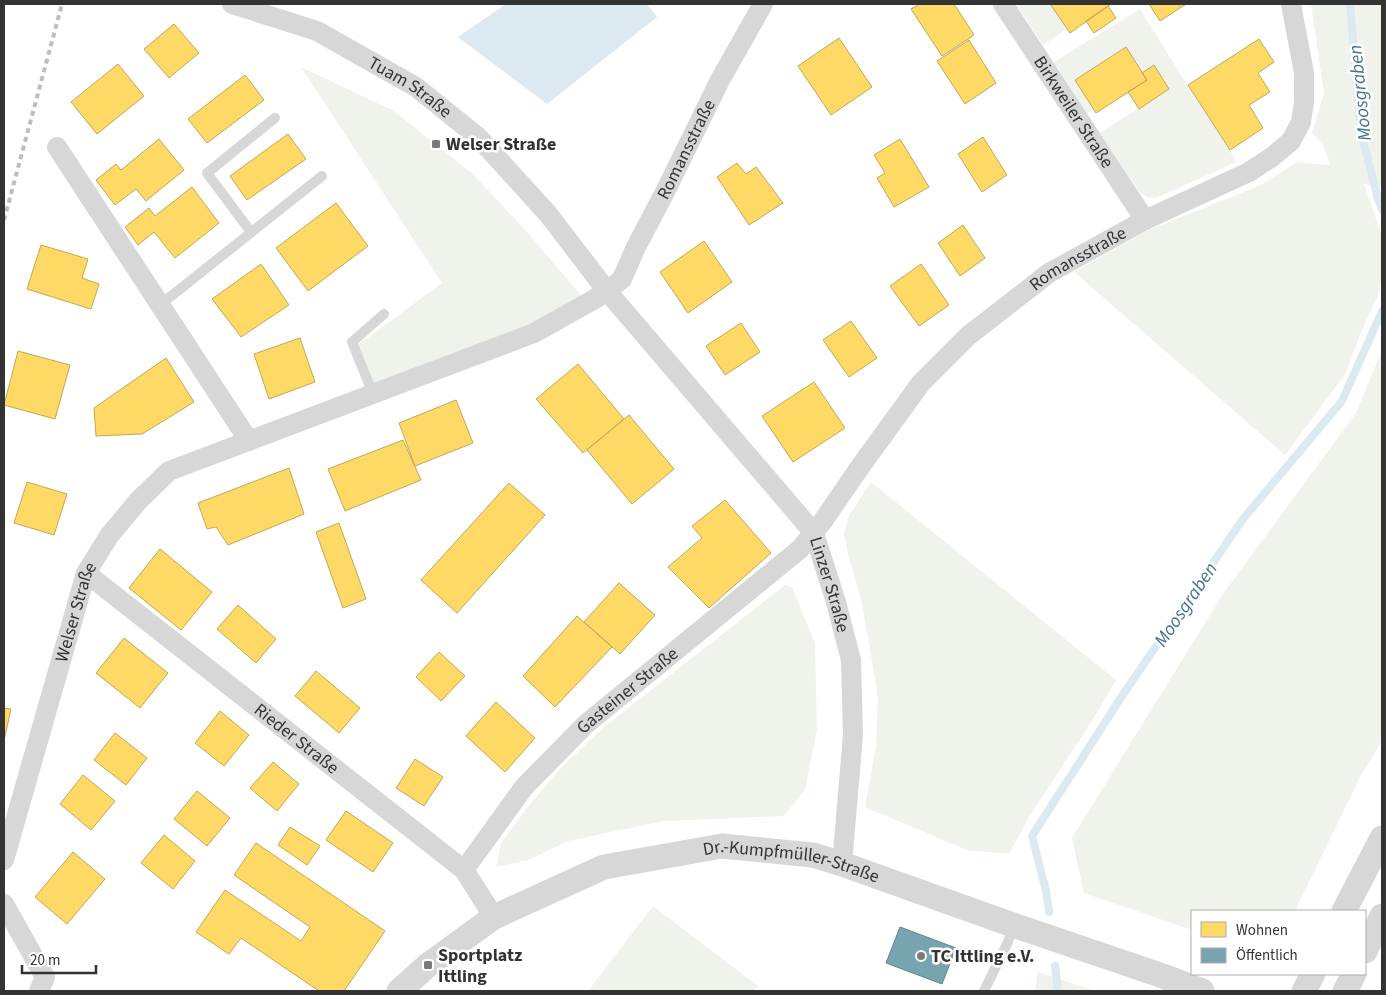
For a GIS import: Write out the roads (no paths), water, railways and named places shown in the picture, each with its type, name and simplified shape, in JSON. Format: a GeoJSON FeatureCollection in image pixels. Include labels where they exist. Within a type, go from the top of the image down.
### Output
{"type":"FeatureCollection","features":[{"type":"Feature","properties":{"kind":"street","name":"Tuam Straße"},"geometry":{"type":"LineString","coordinates":[[232,4],[317,31],[416,87],[478,137],[548,214],[607,291]]}},
{"type":"Feature","properties":{"kind":"street","name":"Romansstraße"},"geometry":{"type":"LineString","coordinates":[[607,291],[622,279],[636,247],[720,80],[763,4]]}},
{"type":"Feature","properties":{"kind":"street","name":"Birkweiler Straße"},"geometry":{"type":"LineString","coordinates":[[1003,4],[1145,220]]}},
{"type":"Feature","properties":{"kind":"street","name":"Romansstraße"},"geometry":{"type":"LineString","coordinates":[[814,534],[921,383],[968,336],[1049,273],[1145,220],[1249,172],[1272,157],[1290,141],[1301,122],[1304,102],[1304,73],[1291,4]]}},
{"type":"Feature","properties":{"kind":"street"},"geometry":{"type":"LineString","coordinates":[[57,147],[249,441]]}},
{"type":"Feature","properties":{"kind":"street","name":"Welser Straße"},"geometry":{"type":"LineString","coordinates":[[4,860],[86,573],[109,536],[138,500],[169,471],[534,333],[607,291]]}},
{"type":"Feature","properties":{"kind":"street","name":"Linzer Straße"},"geometry":{"type":"LineString","coordinates":[[607,291],[814,534],[836,602],[851,660],[854,735],[842,864]]}},
{"type":"Feature","properties":{"kind":"street","name":"Gasteiner Straße"},"geometry":{"type":"LineString","coordinates":[[464,870],[524,787],[586,724],[800,549],[814,534]]}},
{"type":"Feature","properties":{"kind":"street","name":"Rieder Straße"},"geometry":{"type":"LineString","coordinates":[[86,573],[464,870],[494,917]]}},
{"type":"Feature","properties":{"kind":"street"},"geometry":{"type":"LineString","coordinates":[[1345,910],[1382,838]]}},
{"type":"Feature","properties":{"kind":"street","name":"Dr.-Kumpfmüller-Straße"},"geometry":{"type":"LineString","coordinates":[[399,991],[428,965],[494,917],[604,867],[722,846],[813,855],[1202,991]]}},
{"type":"Feature","properties":{"kind":"street"},"geometry":{"type":"LineString","coordinates":[[4,904],[45,977],[39,991]]}},
{"type":"Feature","properties":{"kind":"street"},"geometry":{"type":"LineString","coordinates":[[1366,949],[1382,916]]}},
{"type":"Feature","properties":{"kind":"street"},"geometry":{"type":"LineString","coordinates":[[1304,991],[1312,975]]}},
{"type":"Feature","properties":{"kind":"street"},"geometry":{"type":"LineString","coordinates":[[1345,991],[1353,975]]}},
{"type":"Feature","properties":{"kind":"lane"},"geometry":{"type":"LineString","coordinates":[[251,232],[207,173],[275,118]]}},
{"type":"Feature","properties":{"kind":"lane"},"geometry":{"type":"LineString","coordinates":[[160,305],[322,176]]}},
{"type":"Feature","properties":{"kind":"lane"},"geometry":{"type":"LineString","coordinates":[[372,394],[352,342],[384,314]]}},
{"type":"Feature","properties":{"kind":"lane"},"geometry":{"type":"LineString","coordinates":[[984,991],[1008,942],[1013,925]]}},
{"type":"Feature","properties":{"kind":"waterway","name":"Moosgraben"},"geometry":{"type":"LineString","coordinates":[[1350,4],[1361,132],[1382,210]]}},
{"type":"Feature","properties":{"kind":"waterway","name":"Moosgraben"},"geometry":{"type":"LineString","coordinates":[[1049,912],[1046,891],[1032,836],[1122,696],[1243,519],[1342,401],[1382,311]]}},
{"type":"Feature","properties":{"kind":"waterway"},"geometry":{"type":"LineString","coordinates":[[1055,966],[1058,991]]}},
{"type":"Feature","properties":{"kind":"railway"},"geometry":{"type":"LineString","coordinates":[[4,220],[62,4]]}},
{"type":"Feature","properties":{"kind":"place","name":"Welser Straße"},"geometry":{"type":"Point","coordinates":[436,144]}},
{"type":"Feature","properties":{"kind":"place","name":"TC Ittling e.V."},"geometry":{"type":"Point","coordinates":[921,956]}},
{"type":"Feature","properties":{"kind":"place","name":"Sportplatz Ittling"},"geometry":{"type":"Point","coordinates":[428,965]}}]}
